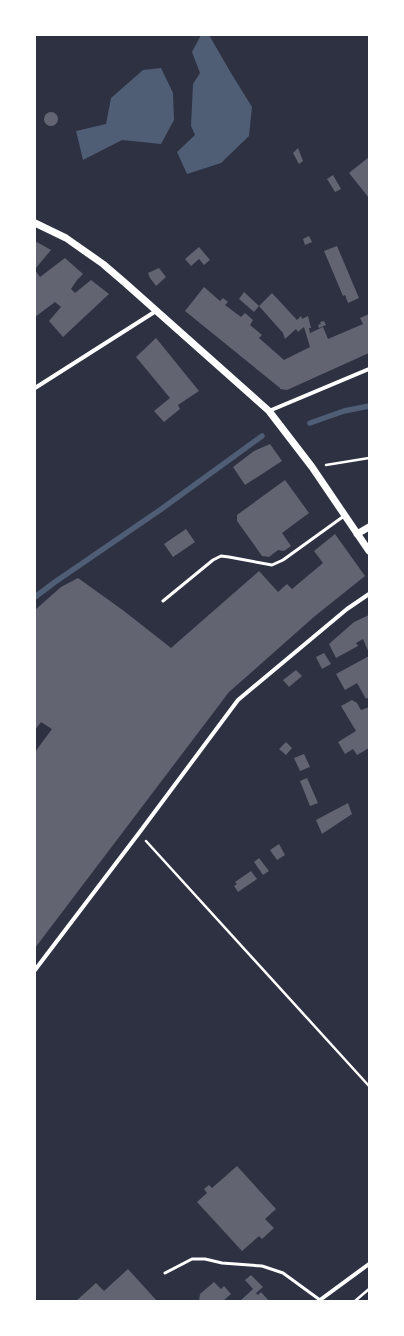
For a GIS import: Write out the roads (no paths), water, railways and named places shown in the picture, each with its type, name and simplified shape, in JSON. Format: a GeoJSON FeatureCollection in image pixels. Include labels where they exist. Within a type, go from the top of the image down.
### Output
{"type":"FeatureCollection","features":[{"type":"Feature","properties":{"kind":"street"},"geometry":{"type":"LineString","coordinates":[[35,223],[66,238],[103,264],[269,411],[312,467],[369,551]]}},
{"type":"Feature","properties":{"kind":"street"},"geometry":{"type":"LineString","coordinates":[[35,388],[156,310]]}},
{"type":"Feature","properties":{"kind":"street"},"geometry":{"type":"LineString","coordinates":[[269,411],[369,369]]}},
{"type":"Feature","properties":{"kind":"street"},"geometry":{"type":"LineString","coordinates":[[357,534],[369,527]]}},
{"type":"Feature","properties":{"kind":"street"},"geometry":{"type":"LineString","coordinates":[[35,970],[238,700],[347,609],[369,594]]}},
{"type":"Feature","properties":{"kind":"street"},"geometry":{"type":"LineString","coordinates":[[320,1300],[369,1264]]}},
{"type":"Feature","properties":{"kind":"lane"},"geometry":{"type":"LineString","coordinates":[[163,601],[213,560],[221,556],[272,566],[346,515]]}},
{"type":"Feature","properties":{"kind":"lane"},"geometry":{"type":"LineString","coordinates":[[165,1273],[192,1259],[206,1259],[222,1263],[262,1266],[283,1273],[320,1300]]}},
{"type":"Feature","properties":{"kind":"water"},"geometry":{"type":"Polygon","coordinates":[[[201,35],[209,35],[252,107],[249,136],[221,163],[187,174],[177,152],[195,135],[191,126],[193,84],[200,73],[192,52],[201,35]]]}},
{"type":"Feature","properties":{"kind":"water"},"geometry":{"type":"Polygon","coordinates":[[[161,68],[173,93],[174,120],[161,144],[122,140],[83,160],[76,131],[106,124],[111,98],[143,70],[161,68]]]}},
{"type":"Feature","properties":{"kind":"waterway"},"geometry":{"type":"LineString","coordinates":[[310,423],[344,411],[369,406]]}},
{"type":"Feature","properties":{"kind":"waterway"},"geometry":{"type":"LineString","coordinates":[[35,597],[160,510],[262,436]]}}]}
